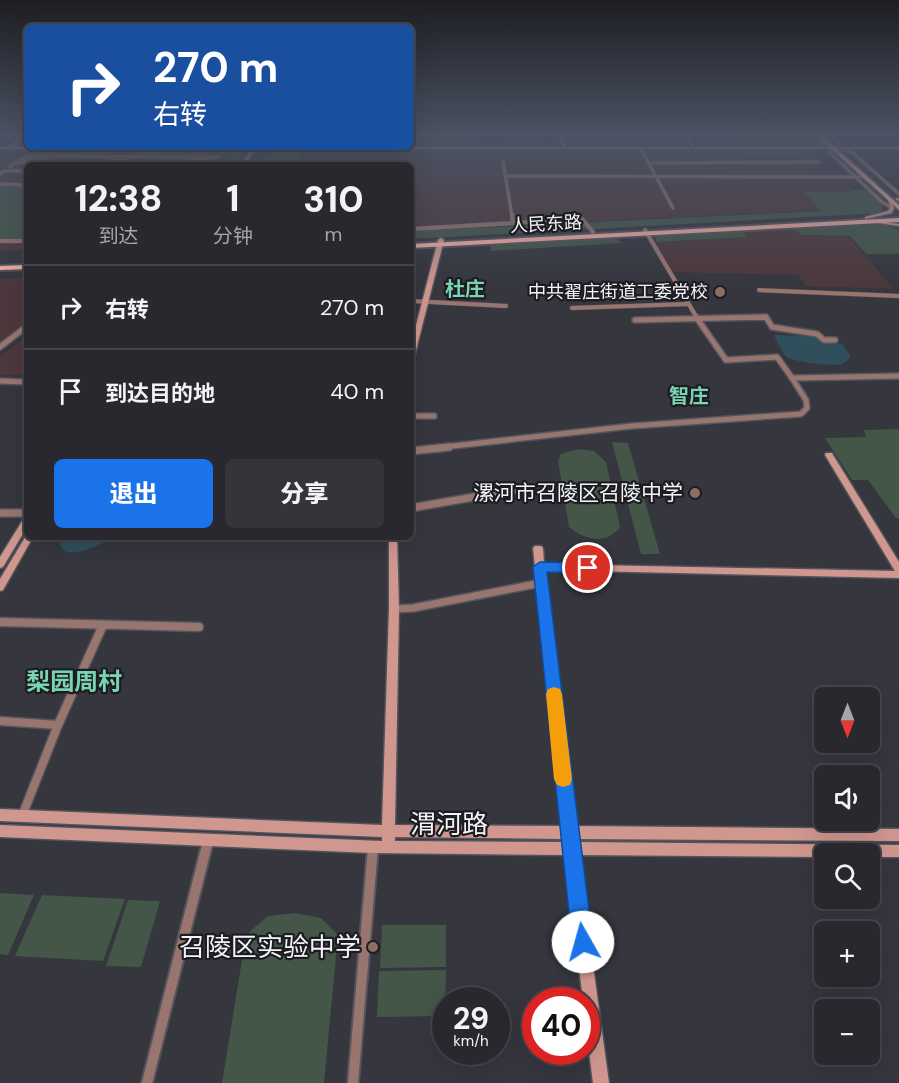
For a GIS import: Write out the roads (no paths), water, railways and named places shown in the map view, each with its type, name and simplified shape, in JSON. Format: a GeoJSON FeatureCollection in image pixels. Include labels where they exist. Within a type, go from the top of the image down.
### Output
{"type":"FeatureCollection","features":[{"type":"Feature","properties":{"kind":"main road"},"geometry":{"type":"LineString","coordinates":[[874,185],[890,199],[896,208]]}},
{"type":"Feature","properties":{"kind":"main road"},"geometry":{"type":"LineString","coordinates":[[884,185],[899,198]]}},
{"type":"Feature","properties":{"kind":"main road","name":"人民东路"},"geometry":{"type":"LineString","coordinates":[[414,244],[899,218]]}},
{"type":"Feature","properties":{"kind":"main road","name":"人民东路"},"geometry":{"type":"LineString","coordinates":[[441,243],[593,232],[646,232]]}},
{"type":"Feature","properties":{"kind":"main road"},"geometry":{"type":"LineString","coordinates":[[0,266],[24,265]]}},
{"type":"Feature","properties":{"kind":"street"},"geometry":{"type":"LineString","coordinates":[[506,185],[513,223]]}},
{"type":"Feature","properties":{"kind":"street"},"geometry":{"type":"LineString","coordinates":[[661,185],[673,208]]}},
{"type":"Feature","properties":{"kind":"street"},"geometry":{"type":"LineString","coordinates":[[865,185],[896,208],[868,220]]}},
{"type":"Feature","properties":{"kind":"street"},"geometry":{"type":"LineString","coordinates":[[414,229],[582,219],[593,232]]}},
{"type":"Feature","properties":{"kind":"street"},"geometry":{"type":"LineString","coordinates":[[868,220],[899,225]]}},
{"type":"Feature","properties":{"kind":"street"},"geometry":{"type":"LineString","coordinates":[[414,451],[632,426],[801,414],[807,408],[806,400],[777,357],[726,360],[688,304],[646,232]]}},
{"type":"Feature","properties":{"kind":"street"},"geometry":{"type":"LineString","coordinates":[[0,241],[24,241]]}},
{"type":"Feature","properties":{"kind":"street"},"geometry":{"type":"LineString","coordinates":[[414,347],[441,243]]}},
{"type":"Feature","properties":{"kind":"street"},"geometry":{"type":"LineString","coordinates":[[759,290],[899,296]]}},
{"type":"Feature","properties":{"kind":"street"},"geometry":{"type":"LineString","coordinates":[[414,301],[506,306]]}},
{"type":"Feature","properties":{"kind":"street"},"geometry":{"type":"LineString","coordinates":[[572,308],[688,304]]}},
{"type":"Feature","properties":{"kind":"street"},"geometry":{"type":"LineString","coordinates":[[635,320],[766,317],[772,327],[817,334],[824,340],[835,340]]}},
{"type":"Feature","properties":{"kind":"street"},"geometry":{"type":"LineString","coordinates":[[0,347],[24,328]]}},
{"type":"Feature","properties":{"kind":"street"},"geometry":{"type":"LineString","coordinates":[[792,378],[899,376]]}},
{"type":"Feature","properties":{"kind":"street"},"geometry":{"type":"LineString","coordinates":[[0,381],[24,382]]}},
{"type":"Feature","properties":{"kind":"street"},"geometry":{"type":"LineString","coordinates":[[414,416],[434,416]]}},
{"type":"Feature","properties":{"kind":"street"},"geometry":{"type":"LineString","coordinates":[[829,454],[899,570]]}},
{"type":"Feature","properties":{"kind":"street"},"geometry":{"type":"LineString","coordinates":[[414,507],[514,490]]}},
{"type":"Feature","properties":{"kind":"street"},"geometry":{"type":"LineString","coordinates":[[0,513],[24,513]]}},
{"type":"Feature","properties":{"kind":"street"},"geometry":{"type":"LineString","coordinates":[[0,565],[24,525]]}},
{"type":"Feature","properties":{"kind":"street"},"geometry":{"type":"LineString","coordinates":[[0,587],[27,540]]}},
{"type":"Feature","properties":{"kind":"street"},"geometry":{"type":"LineString","coordinates":[[388,848],[394,609],[393,540]]}},
{"type":"Feature","properties":{"kind":"street"},"geometry":{"type":"LineString","coordinates":[[538,548],[569,833],[601,1083]]}},
{"type":"Feature","properties":{"kind":"street"},"geometry":{"type":"LineString","coordinates":[[540,567],[899,575]]}},
{"type":"Feature","properties":{"kind":"street"},"geometry":{"type":"LineString","coordinates":[[394,609],[413,608],[542,583]]}},
{"type":"Feature","properties":{"kind":"street"},"geometry":{"type":"LineString","coordinates":[[0,622],[199,627]]}},
{"type":"Feature","properties":{"kind":"street"},"geometry":{"type":"LineString","coordinates":[[22,816],[58,725],[103,625]]}},
{"type":"Feature","properties":{"kind":"street"},"geometry":{"type":"LineString","coordinates":[[0,721],[58,725]]}},
{"type":"Feature","properties":{"kind":"street","name":"渭河路"},"geometry":{"type":"LineString","coordinates":[[0,815],[388,831],[899,835]]}},
{"type":"Feature","properties":{"kind":"street","name":"渭河路"},"geometry":{"type":"LineString","coordinates":[[0,831],[388,848],[814,851]]}},
{"type":"Feature","properties":{"kind":"street"},"geometry":{"type":"LineString","coordinates":[[814,835],[817,843]]}},
{"type":"Feature","properties":{"kind":"street"},"geometry":{"type":"LineString","coordinates":[[147,1083],[208,841]]}},
{"type":"Feature","properties":{"kind":"street"},"geometry":{"type":"LineString","coordinates":[[353,1083],[373,847]]}},
{"type":"Feature","properties":{"kind":"street","name":"渭河路"},"geometry":{"type":"LineString","coordinates":[[880,851],[899,851]]}},
{"type":"Feature","properties":{"kind":"water"},"geometry":{"type":"Polygon","coordinates":[[[774,335],[817,336],[820,341],[842,344],[851,357],[839,365],[796,360],[786,356],[774,335]]]}},
{"type":"Feature","properties":{"kind":"water"},"geometry":{"type":"Polygon","coordinates":[[[62,540],[111,540],[87,550],[70,553],[64,551],[60,545],[62,540]]]}},
{"type":"Feature","properties":{"kind":"place","name":"中共翟庄街道工委党校"},"geometry":{"type":"Point","coordinates":[720,292]}},
{"type":"Feature","properties":{"kind":"place","name":"漯河市召陵区召陵中学"},"geometry":{"type":"Point","coordinates":[695,493]}},
{"type":"Feature","properties":{"kind":"place","name":"召陵区实验中学"},"geometry":{"type":"Point","coordinates":[373,947]}},
{"type":"Feature","properties":{"kind":"district","name":"杜庄"},"geometry":{"type":"Point","coordinates":[465,289]}},
{"type":"Feature","properties":{"kind":"district","name":"智庄"},"geometry":{"type":"Point","coordinates":[689,396]}},
{"type":"Feature","properties":{"kind":"district","name":"梨园周村"},"geometry":{"type":"Point","coordinates":[74,681]}}]}
